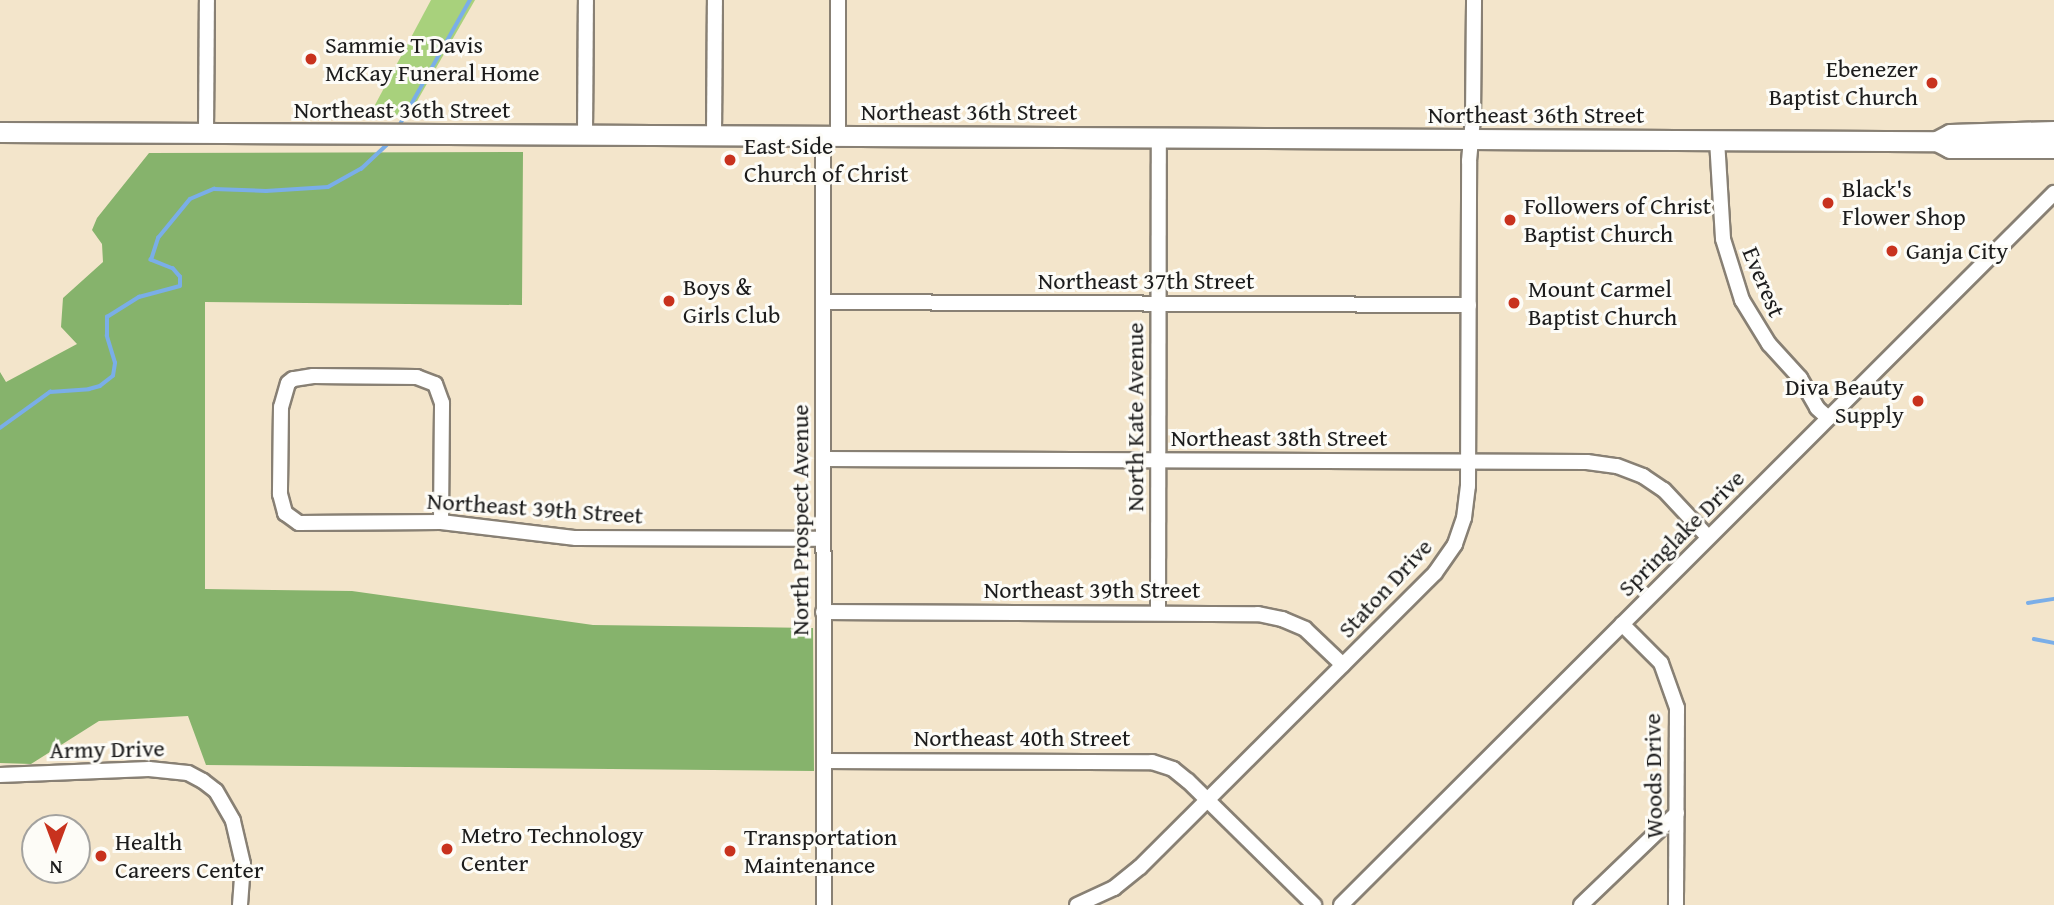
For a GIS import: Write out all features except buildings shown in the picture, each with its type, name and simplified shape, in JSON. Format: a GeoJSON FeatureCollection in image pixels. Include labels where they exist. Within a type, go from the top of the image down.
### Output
{"type":"FeatureCollection","features":[{"type":"Feature","properties":{"kind":"main road","name":"Northeast 36th Street"},"geometry":{"type":"LineString","coordinates":[[1937,141],[1950,134],[2054,131]]}},
{"type":"Feature","properties":{"kind":"main road","name":"Northeast 36th Street"},"geometry":{"type":"LineString","coordinates":[[0,132],[1937,141],[1950,148],[2054,148]]}},
{"type":"Feature","properties":{"kind":"street"},"geometry":{"type":"LineString","coordinates":[[206,0],[206,133]]}},
{"type":"Feature","properties":{"kind":"street"},"geometry":{"type":"LineString","coordinates":[[585,135],[586,0]]}},
{"type":"Feature","properties":{"kind":"street"},"geometry":{"type":"LineString","coordinates":[[714,136],[715,0]]}},
{"type":"Feature","properties":{"kind":"street","name":"North Prospect Avenue"},"geometry":{"type":"LineString","coordinates":[[824,905],[823,302],[838,0]]}},
{"type":"Feature","properties":{"kind":"street","name":"Staton Drive"},"geometry":{"type":"LineString","coordinates":[[1077,905],[1100,896],[1130,876],[1435,573],[1448,556],[1464,518],[1469,462],[1474,0]]}},
{"type":"Feature","properties":{"kind":"street","name":"North Kate Avenue"},"geometry":{"type":"LineString","coordinates":[[1158,613],[1159,137]]}},
{"type":"Feature","properties":{"kind":"street","name":"Everest"},"geometry":{"type":"LineString","coordinates":[[1717,140],[1723,239],[1742,300],[1769,344],[1800,378],[1817,408],[1828,418]]}},
{"type":"Feature","properties":{"kind":"street","name":"Springlake Drive"},"geometry":{"type":"LineString","coordinates":[[1341,905],[2054,193]]}},
{"type":"Feature","properties":{"kind":"street","name":"Northeast 37th Street"},"geometry":{"type":"LineString","coordinates":[[823,302],[1469,305]]}},
{"type":"Feature","properties":{"kind":"street","name":"Northeast 39th Street"},"geometry":{"type":"LineString","coordinates":[[441,522],[442,403],[435,384],[416,377],[326,376],[302,377],[288,383],[282,396],[280,494],[287,517],[307,523],[441,522],[576,538],[823,539]]}},
{"type":"Feature","properties":{"kind":"street","name":"Northeast 38th Street"},"geometry":{"type":"LineString","coordinates":[[823,459],[1587,462],[1617,466],[1643,476],[1664,491],[1708,537]]}},
{"type":"Feature","properties":{"kind":"street","name":"Northeast 39th Street"},"geometry":{"type":"LineString","coordinates":[[823,612],[1258,614],[1282,619],[1305,629],[1343,665]]}},
{"type":"Feature","properties":{"kind":"street","name":"Woods Drive"},"geometry":{"type":"LineString","coordinates":[[1622,624],[1661,663],[1670,681],[1678,727],[1676,905]]}},
{"type":"Feature","properties":{"kind":"street","name":"Northeast 40th Street"},"geometry":{"type":"LineString","coordinates":[[824,761],[1139,760],[1173,769],[1208,799],[1314,905]]}},
{"type":"Feature","properties":{"kind":"street","name":"Army Drive"},"geometry":{"type":"LineString","coordinates":[[0,775],[149,769],[187,773],[203,781],[216,791],[233,821],[243,864],[240,905]]}},
{"type":"Feature","properties":{"kind":"street"},"geometry":{"type":"LineString","coordinates":[[1581,905],[1676,813]]}},
{"type":"Feature","properties":{"kind":"green space"},"geometry":{"type":"Polygon","coordinates":[[[431,0],[475,0],[409,115],[368,118],[431,0]]]}},
{"type":"Feature","properties":{"kind":"green space"},"geometry":{"type":"Polygon","coordinates":[[[523,152],[522,305],[205,302],[205,589],[352,591],[593,625],[813,628],[814,771],[206,765],[188,716],[99,721],[31,764],[0,763],[0,372],[6,382],[77,344],[61,327],[63,298],[103,262],[102,244],[92,230],[97,218],[149,153],[523,152]]]}},
{"type":"Feature","properties":{"kind":"waterway"},"geometry":{"type":"LineString","coordinates":[[399,126],[470,0]]}},
{"type":"Feature","properties":{"kind":"waterway"},"geometry":{"type":"LineString","coordinates":[[0,428],[50,392],[89,389],[100,386],[113,376],[115,363],[107,336],[107,317],[139,297],[180,286],[180,277],[173,269],[151,260],[158,238],[190,199],[214,189],[266,191],[328,187],[361,169],[390,142]]}},
{"type":"Feature","properties":{"kind":"waterway"},"geometry":{"type":"LineString","coordinates":[[2028,603],[2054,599]]}},
{"type":"Feature","properties":{"kind":"waterway"},"geometry":{"type":"LineString","coordinates":[[2034,639],[2054,643]]}},
{"type":"Feature","properties":{"kind":"place","name":"Sammie T Davis McKay Funeral Home"},"geometry":{"type":"Point","coordinates":[311,59]}},
{"type":"Feature","properties":{"kind":"place","name":"Ebenezer Baptist Church"},"geometry":{"type":"Point","coordinates":[1932,83]}},
{"type":"Feature","properties":{"kind":"place","name":"East Side Church of Christ"},"geometry":{"type":"Point","coordinates":[730,160]}},
{"type":"Feature","properties":{"kind":"place","name":"Black's Flower Shop"},"geometry":{"type":"Point","coordinates":[1828,203]}},
{"type":"Feature","properties":{"kind":"place","name":"Followers of Christ Baptist Church"},"geometry":{"type":"Point","coordinates":[1510,220]}},
{"type":"Feature","properties":{"kind":"place","name":"Ganja City"},"geometry":{"type":"Point","coordinates":[1892,251]}},
{"type":"Feature","properties":{"kind":"place","name":"Boys & Girls Club"},"geometry":{"type":"Point","coordinates":[669,301]}},
{"type":"Feature","properties":{"kind":"place","name":"Mount Carmel Baptist Church"},"geometry":{"type":"Point","coordinates":[1514,303]}},
{"type":"Feature","properties":{"kind":"place","name":"Diva Beauty Supply"},"geometry":{"type":"Point","coordinates":[1918,401]}},
{"type":"Feature","properties":{"kind":"place","name":"Metro Technology Center"},"geometry":{"type":"Point","coordinates":[447,849]}},
{"type":"Feature","properties":{"kind":"place","name":"Transportation Maintenance"},"geometry":{"type":"Point","coordinates":[730,851]}},
{"type":"Feature","properties":{"kind":"place","name":"Health Careers Center"},"geometry":{"type":"Point","coordinates":[101,856]}}]}
